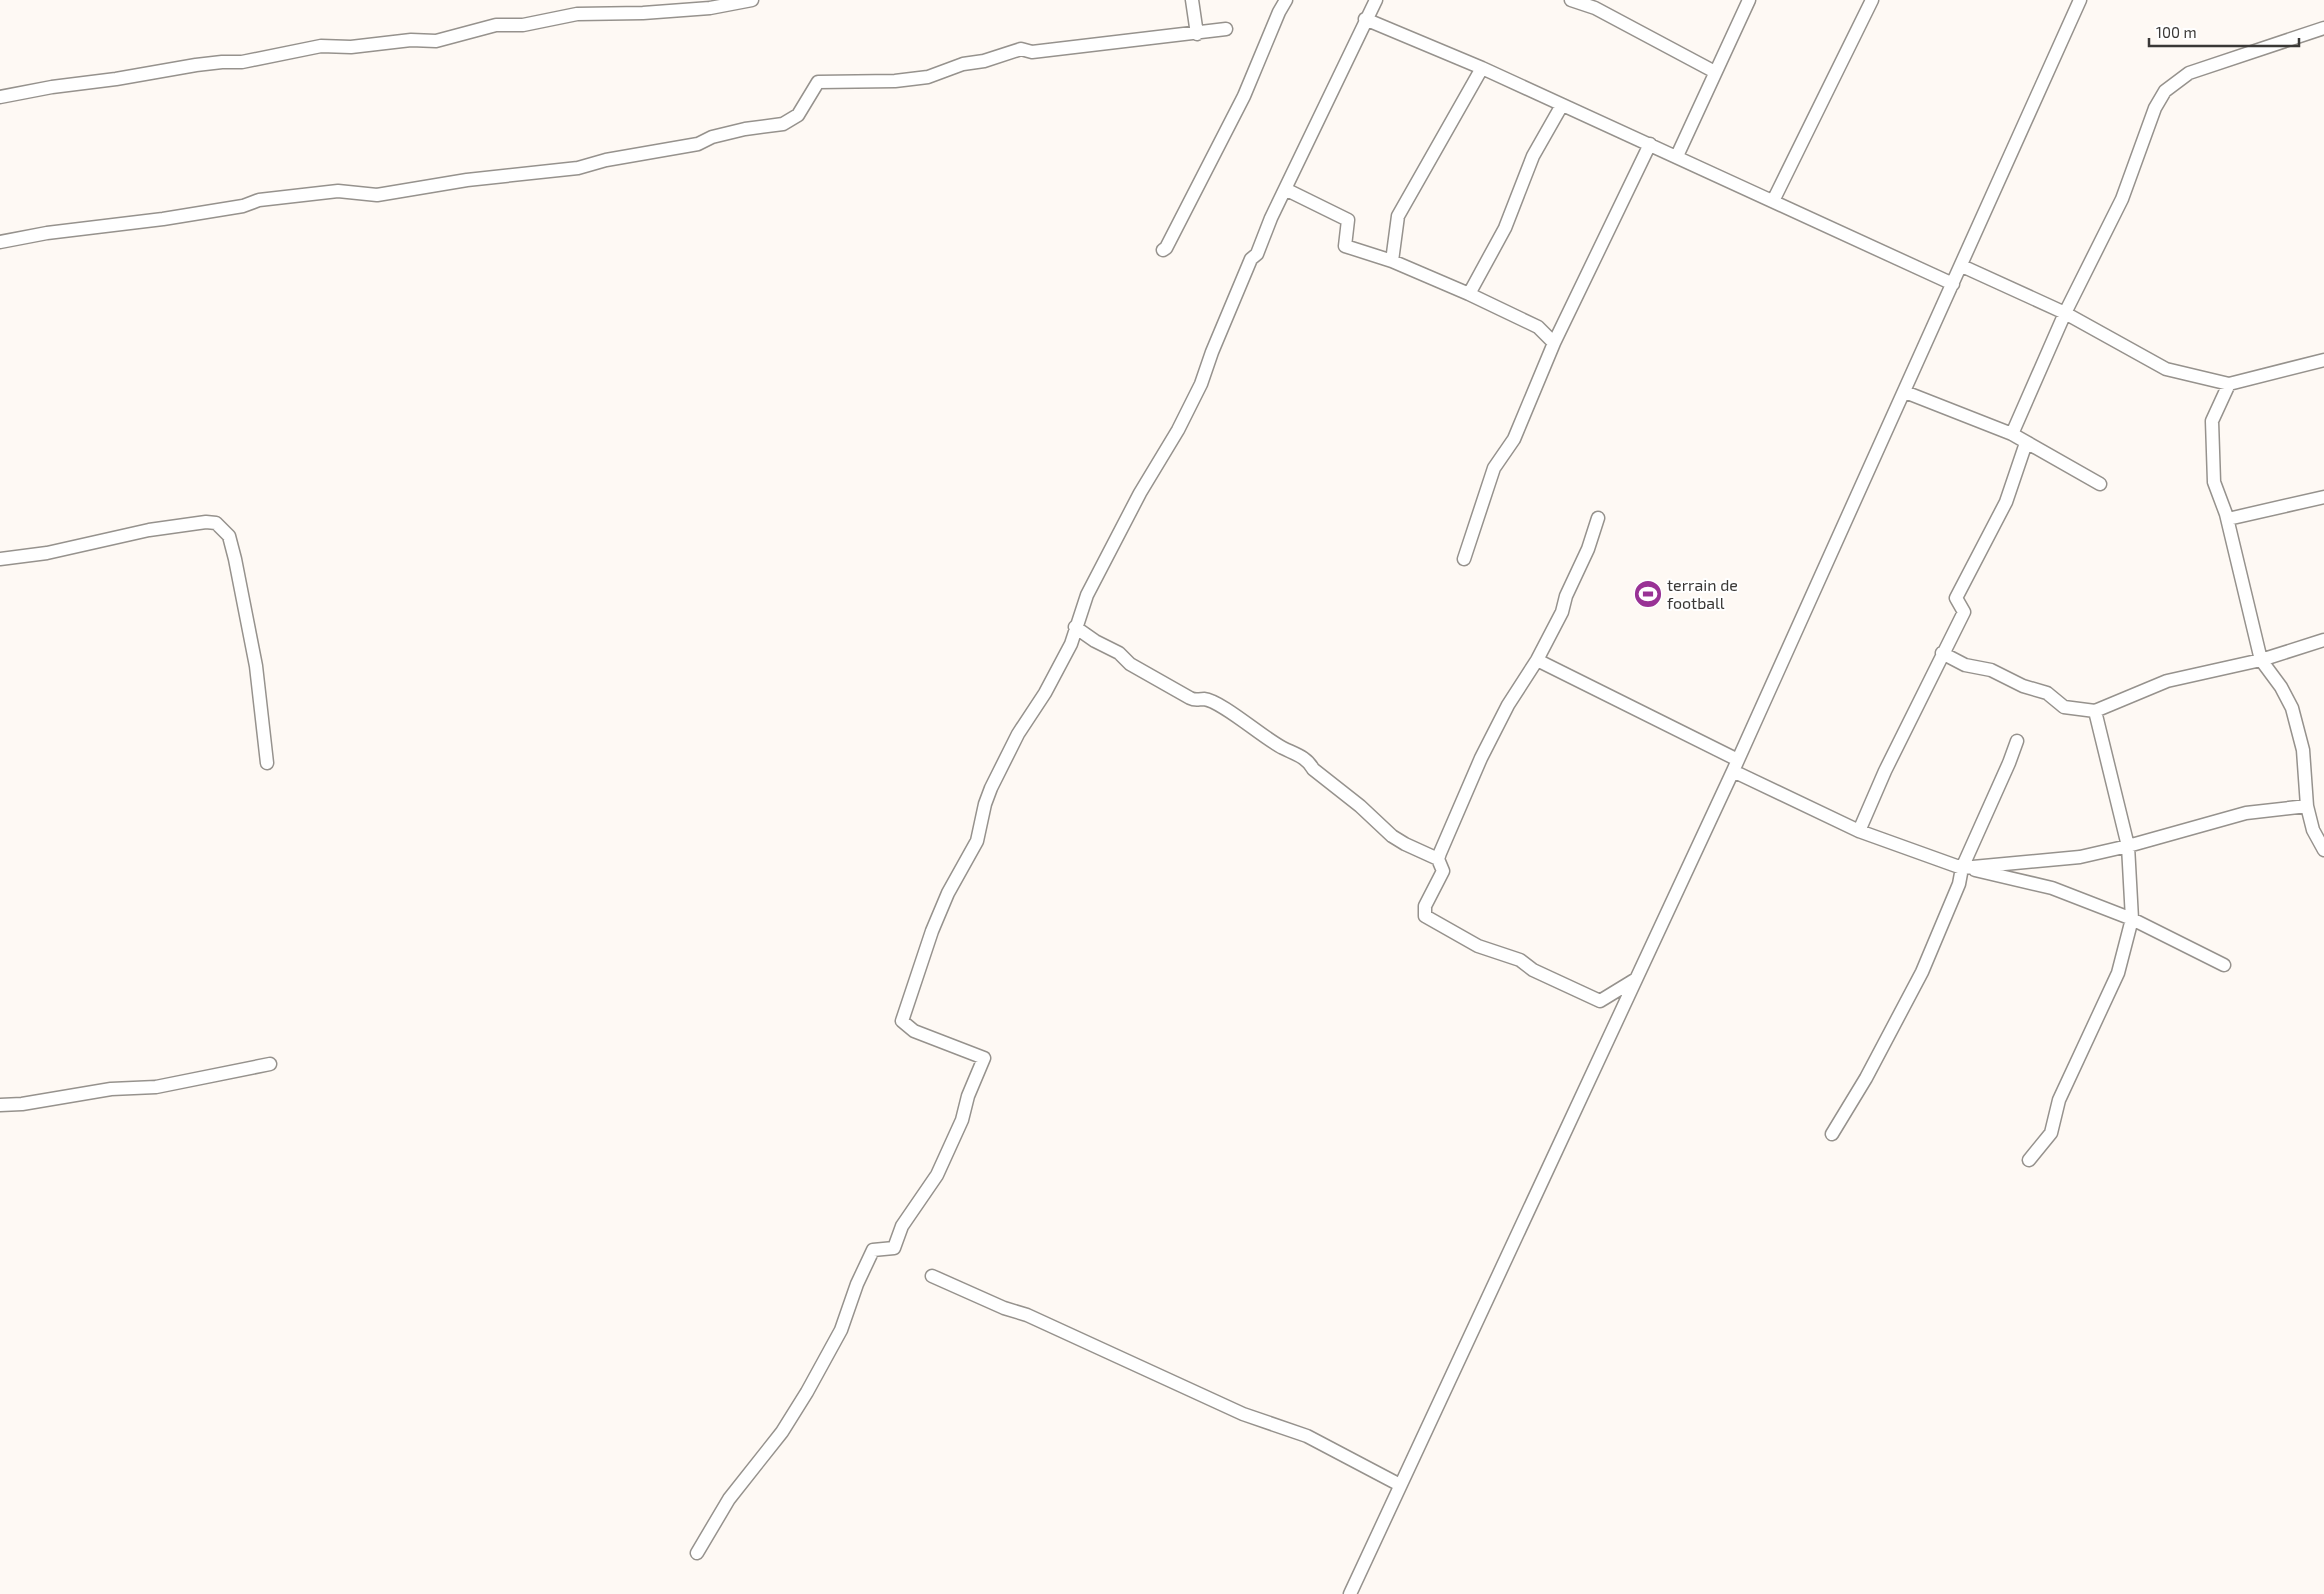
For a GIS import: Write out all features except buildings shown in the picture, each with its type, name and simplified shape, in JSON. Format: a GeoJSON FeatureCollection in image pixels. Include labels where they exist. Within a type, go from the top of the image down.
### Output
{"type":"FeatureCollection","features":[{"type":"Feature","properties":{"kind":"street"},"geometry":{"type":"LineString","coordinates":[[0,97],[196,65],[242,62],[321,46],[351,47],[411,40],[436,41],[496,25],[524,25],[577,14],[710,8],[752,0]]}},
{"type":"Feature","properties":{"kind":"street"},"geometry":{"type":"LineString","coordinates":[[1192,0],[1197,34]]}},
{"type":"Feature","properties":{"kind":"street"},"geometry":{"type":"LineString","coordinates":[[1163,250],[1166,248],[1244,96],[1279,12],[1286,0]]}},
{"type":"Feature","properties":{"kind":"street"},"geometry":{"type":"LineString","coordinates":[[697,1553],[730,1499],[782,1432],[807,1392],[841,1330],[857,1284],[873,1250],[894,1248],[902,1226],[937,1175],[962,1120],[968,1096],[984,1058],[914,1031],[902,1021],[932,931],[948,893],[977,842],[985,804],[992,788],[1018,734],[1045,693],[1071,644],[1075,627],[1088,595],[1140,492],[1178,430],[1201,384],[1251,259],[1257,254],[1284,189],[1365,19],[1376,0]]}},
{"type":"Feature","properties":{"kind":"street"},"geometry":{"type":"LineString","coordinates":[[1571,0],[1594,8],[1715,72]]}},
{"type":"Feature","properties":{"kind":"street"},"geometry":{"type":"LineString","coordinates":[[1677,156],[1750,0]]}},
{"type":"Feature","properties":{"kind":"street"},"geometry":{"type":"LineString","coordinates":[[1773,201],[1872,0]]}},
{"type":"Feature","properties":{"kind":"street"},"geometry":{"type":"LineString","coordinates":[[1350,1594],[1736,766],[2080,0]]}},
{"type":"Feature","properties":{"kind":"street"},"geometry":{"type":"LineString","coordinates":[[1365,19],[1482,68],[1953,284]]}},
{"type":"Feature","properties":{"kind":"street"},"geometry":{"type":"LineString","coordinates":[[2012,434],[2065,313],[2122,199],[2154,108],[2165,91],[2189,73],[2324,28]]}},
{"type":"Feature","properties":{"kind":"street"},"geometry":{"type":"LineString","coordinates":[[0,242],[56,231],[226,209],[243,206],[259,200],[338,191],[378,195],[467,180],[578,168],[606,160],[698,144],[712,137],[745,129],[783,124],[798,115],[818,82],[896,81],[928,77],[963,64],[984,61],[1021,49],[1032,52],[1197,34],[1226,29]]}},
{"type":"Feature","properties":{"kind":"street"},"geometry":{"type":"LineString","coordinates":[[1392,261],[1398,216],[1482,68]]}},
{"type":"Feature","properties":{"kind":"street"},"geometry":{"type":"LineString","coordinates":[[1469,294],[1506,228],[1533,156],[1562,105]]}},
{"type":"Feature","properties":{"kind":"street"},"geometry":{"type":"LineString","coordinates":[[1464,558],[1494,468],[1514,439],[1554,344],[1650,144]]}},
{"type":"Feature","properties":{"kind":"street"},"geometry":{"type":"LineString","coordinates":[[1284,189],[1348,220],[1345,246],[1392,261],[1469,294],[1538,327],[1554,344]]}},
{"type":"Feature","properties":{"kind":"street"},"geometry":{"type":"LineString","coordinates":[[1962,266],[2065,313],[2166,369],[2229,384],[2324,360]]}},
{"type":"Feature","properties":{"kind":"street"},"geometry":{"type":"LineString","coordinates":[[2229,384],[2212,421],[2214,482],[2228,519],[2261,660],[2281,687],[2292,708],[2303,750],[2307,806],[2313,830],[2324,850]]}},
{"type":"Feature","properties":{"kind":"street"},"geometry":{"type":"LineString","coordinates":[[1905,392],[2012,434],[2100,484]]}},
{"type":"Feature","properties":{"kind":"street"},"geometry":{"type":"LineString","coordinates":[[1859,831],[1942,653],[1964,612],[1956,598],[2006,502],[2026,443]]}},
{"type":"Feature","properties":{"kind":"street"},"geometry":{"type":"LineString","coordinates":[[2228,519],[2324,496]]}},
{"type":"Feature","properties":{"kind":"street"},"geometry":{"type":"LineString","coordinates":[[1438,859],[1481,758],[1508,705],[1537,660],[1562,612],[1566,596],[1588,549],[1598,518]]}},
{"type":"Feature","properties":{"kind":"street"},"geometry":{"type":"LineString","coordinates":[[0,559],[47,552],[149,530],[206,522],[216,523],[229,536],[235,559],[256,666],[267,763]]}},
{"type":"Feature","properties":{"kind":"street"},"geometry":{"type":"LineString","coordinates":[[1075,627],[1095,641],[1108,646],[1144,673],[1196,701],[1205,699],[1226,710],[1268,741],[1308,760],[1313,769],[1360,806],[1392,836],[1438,859],[1443,871],[1425,906],[1425,916],[1478,946],[1520,960],[1533,970],[1621,1012]]}},
{"type":"Feature","properties":{"kind":"street"},"geometry":{"type":"LineString","coordinates":[[1942,653],[1965,665],[1990,670],[2023,686],[2048,693],[2064,707],[2095,711],[2168,681],[2261,660],[2324,640]]}},
{"type":"Feature","properties":{"kind":"street"},"geometry":{"type":"LineString","coordinates":[[1537,660],[1859,831],[1962,868],[2052,888],[2132,919],[2224,964]]}},
{"type":"Feature","properties":{"kind":"street"},"geometry":{"type":"LineString","coordinates":[[2030,1160],[2051,1133],[2059,1100],[2118,973],[2132,919],[2128,846],[2095,711]]}},
{"type":"Feature","properties":{"kind":"street"},"geometry":{"type":"LineString","coordinates":[[1832,1134],[1866,1078],[1922,972],[1960,884],[1962,868],[2017,741]]}},
{"type":"Feature","properties":{"kind":"street"},"geometry":{"type":"LineString","coordinates":[[1962,868],[2080,857],[2128,846],[2246,813],[2307,806]]}},
{"type":"Feature","properties":{"kind":"street"},"geometry":{"type":"LineString","coordinates":[[1600,1001],[1636,979]]}},
{"type":"Feature","properties":{"kind":"street"},"geometry":{"type":"LineString","coordinates":[[0,1105],[22,1104],[111,1089],[156,1087],[270,1064]]}},
{"type":"Feature","properties":{"kind":"street"},"geometry":{"type":"LineString","coordinates":[[932,1276],[1004,1308],[1027,1315],[1244,1414],[1307,1436],[1400,1484]]}},
{"type":"Feature","properties":{"kind":"place","name":"terrain de football"},"geometry":{"type":"Point","coordinates":[1648,594]}}]}
